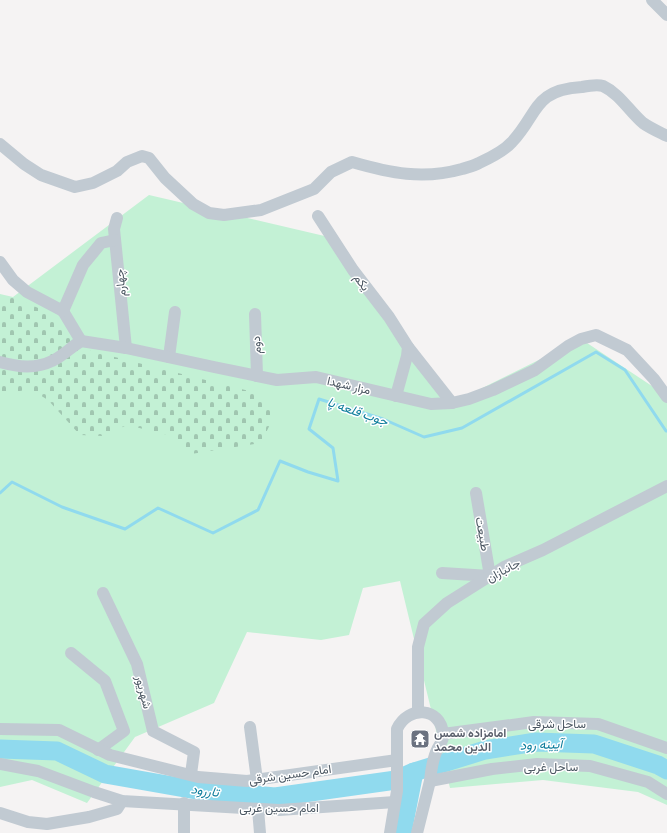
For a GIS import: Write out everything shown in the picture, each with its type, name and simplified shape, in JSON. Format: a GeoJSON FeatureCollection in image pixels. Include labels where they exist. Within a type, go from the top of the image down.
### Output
{"type":"FeatureCollection","features":[{"type":"Feature","properties":{"kind":"street"},"geometry":{"type":"LineString","coordinates":[[652,0],[667,15]]}},
{"type":"Feature","properties":{"kind":"street"},"geometry":{"type":"LineString","coordinates":[[0,144],[24,164],[41,175],[75,186],[93,183],[117,171],[127,162],[142,156],[149,158],[165,178],[193,204],[209,213],[224,215],[261,210],[307,192],[314,189],[331,172],[352,162],[381,171],[420,176],[448,173],[478,164],[512,143],[539,104],[550,94],[561,89],[602,86],[617,96],[644,124],[667,136]]}},
{"type":"Feature","properties":{"kind":"street","name":"یکم"},"geometry":{"type":"LineString","coordinates":[[318,216],[353,270],[396,327],[408,347],[452,403]]}},
{"type":"Feature","properties":{"kind":"street","name":"چهارم"},"geometry":{"type":"LineString","coordinates":[[117,218],[114,229],[126,348]]}},
{"type":"Feature","properties":{"kind":"street"},"geometry":{"type":"LineString","coordinates":[[62,311],[83,264],[101,243],[115,240]]}},
{"type":"Feature","properties":{"kind":"street"},"geometry":{"type":"LineString","coordinates":[[0,262],[13,280],[27,292],[62,311],[70,321],[81,341],[52,361],[36,366],[14,366],[0,362]]}},
{"type":"Feature","properties":{"kind":"street"},"geometry":{"type":"LineString","coordinates":[[169,357],[175,312]]}},
{"type":"Feature","properties":{"kind":"street","name":"دوم"},"geometry":{"type":"LineString","coordinates":[[255,314],[258,376]]}},
{"type":"Feature","properties":{"kind":"street","name":"مزار شهدا"},"geometry":{"type":"LineString","coordinates":[[81,341],[126,348],[277,380],[316,377],[431,404],[452,403],[469,399],[494,390],[535,370],[568,346],[582,339],[596,335],[627,350],[654,379],[667,397]]}},
{"type":"Feature","properties":{"kind":"street"},"geometry":{"type":"LineString","coordinates":[[396,396],[408,347]]}},
{"type":"Feature","properties":{"kind":"street","name":"جانبازان"},"geometry":{"type":"LineString","coordinates":[[418,712],[418,647],[424,624],[447,603],[504,567],[543,550],[667,486]]}},
{"type":"Feature","properties":{"kind":"street","name":"طبیعت"},"geometry":{"type":"LineString","coordinates":[[476,493],[490,576]]}},
{"type":"Feature","properties":{"kind":"street"},"geometry":{"type":"LineString","coordinates":[[442,573],[490,576]]}},
{"type":"Feature","properties":{"kind":"street","name":"شهریور"},"geometry":{"type":"LineString","coordinates":[[103,593],[137,664],[154,732],[194,752],[191,774]]}},
{"type":"Feature","properties":{"kind":"street"},"geometry":{"type":"LineString","coordinates":[[70,653],[105,681],[124,730],[98,750]]}},
{"type":"Feature","properties":{"kind":"street"},"geometry":{"type":"LineString","coordinates":[[390,833],[396,797],[396,762],[398,744],[397,729],[405,717],[418,712],[426,713],[438,720],[442,727],[443,741],[438,748],[417,833]]}},
{"type":"Feature","properties":{"kind":"street","name":"ساحل شرقی"},"geometry":{"type":"LineString","coordinates":[[443,734],[534,722],[598,724],[667,748]]}},
{"type":"Feature","properties":{"kind":"street"},"geometry":{"type":"LineString","coordinates":[[250,727],[258,780]]}},
{"type":"Feature","properties":{"kind":"street","name":"امام حسین شرقی"},"geometry":{"type":"LineString","coordinates":[[0,729],[59,730],[110,755],[191,774],[198,777],[247,781],[302,772],[396,762]]}},
{"type":"Feature","properties":{"kind":"street","name":"امام حسین غربی"},"geometry":{"type":"LineString","coordinates":[[0,764],[38,771],[122,801],[184,803],[279,810],[396,797]]}},
{"type":"Feature","properties":{"kind":"street","name":"ساحل غربی"},"geometry":{"type":"LineString","coordinates":[[430,777],[537,764],[590,766],[648,782],[667,794]]}},
{"type":"Feature","properties":{"kind":"street"},"geometry":{"type":"LineString","coordinates":[[0,813],[28,822],[40,828],[47,824],[89,817],[117,809],[122,801]]}},
{"type":"Feature","properties":{"kind":"street"},"geometry":{"type":"LineString","coordinates":[[184,803],[184,833]]}},
{"type":"Feature","properties":{"kind":"street"},"geometry":{"type":"LineString","coordinates":[[258,809],[260,833]]}},
{"type":"Feature","properties":{"kind":"green space"},"geometry":{"type":"Polygon","coordinates":[[[149,195],[333,238],[452,403],[581,339],[667,396],[667,805],[638,792],[543,780],[450,788],[400,581],[363,588],[349,635],[321,640],[247,632],[214,703],[135,737],[87,803],[32,780],[0,787],[0,294],[13,297],[149,195]]]}},
{"type":"Feature","properties":{"kind":"green space"},"geometry":{"type":"Polygon","coordinates":[[[12,297],[43,310],[83,349],[257,393],[277,410],[261,443],[191,454],[168,435],[127,425],[103,436],[80,435],[48,400],[30,389],[0,395],[2,356],[0,355],[0,302],[12,297]]]}},
{"type":"Feature","properties":{"kind":"waterway","name":"جوب قلعه پا"},"geometry":{"type":"LineString","coordinates":[[0,493],[12,482],[62,507],[125,529],[158,508],[213,533],[258,510],[280,461],[308,472],[338,481],[333,448],[309,429],[319,399],[383,419],[424,437],[462,428],[596,352],[625,370],[667,431]]}},
{"type":"Feature","properties":{"kind":"waterway","name":"تاررود"},"geometry":{"type":"LineString","coordinates":[[0,749],[57,751],[105,774],[196,790],[275,797],[396,780],[414,772],[485,750],[536,742],[594,744],[658,765],[667,770]]}},
{"type":"Feature","properties":{"kind":"waterway"},"geometry":{"type":"LineString","coordinates":[[402,833],[414,772]]}},
{"type":"Feature","properties":{"kind":"place","name":"امامزاده شمس الدین محمد"},"geometry":{"type":"Point","coordinates":[420,739]}},
{"type":"Feature","properties":{"kind":"water label","name":"آیینه رود"},"geometry":{"type":"Point","coordinates":[541,744]}}]}
